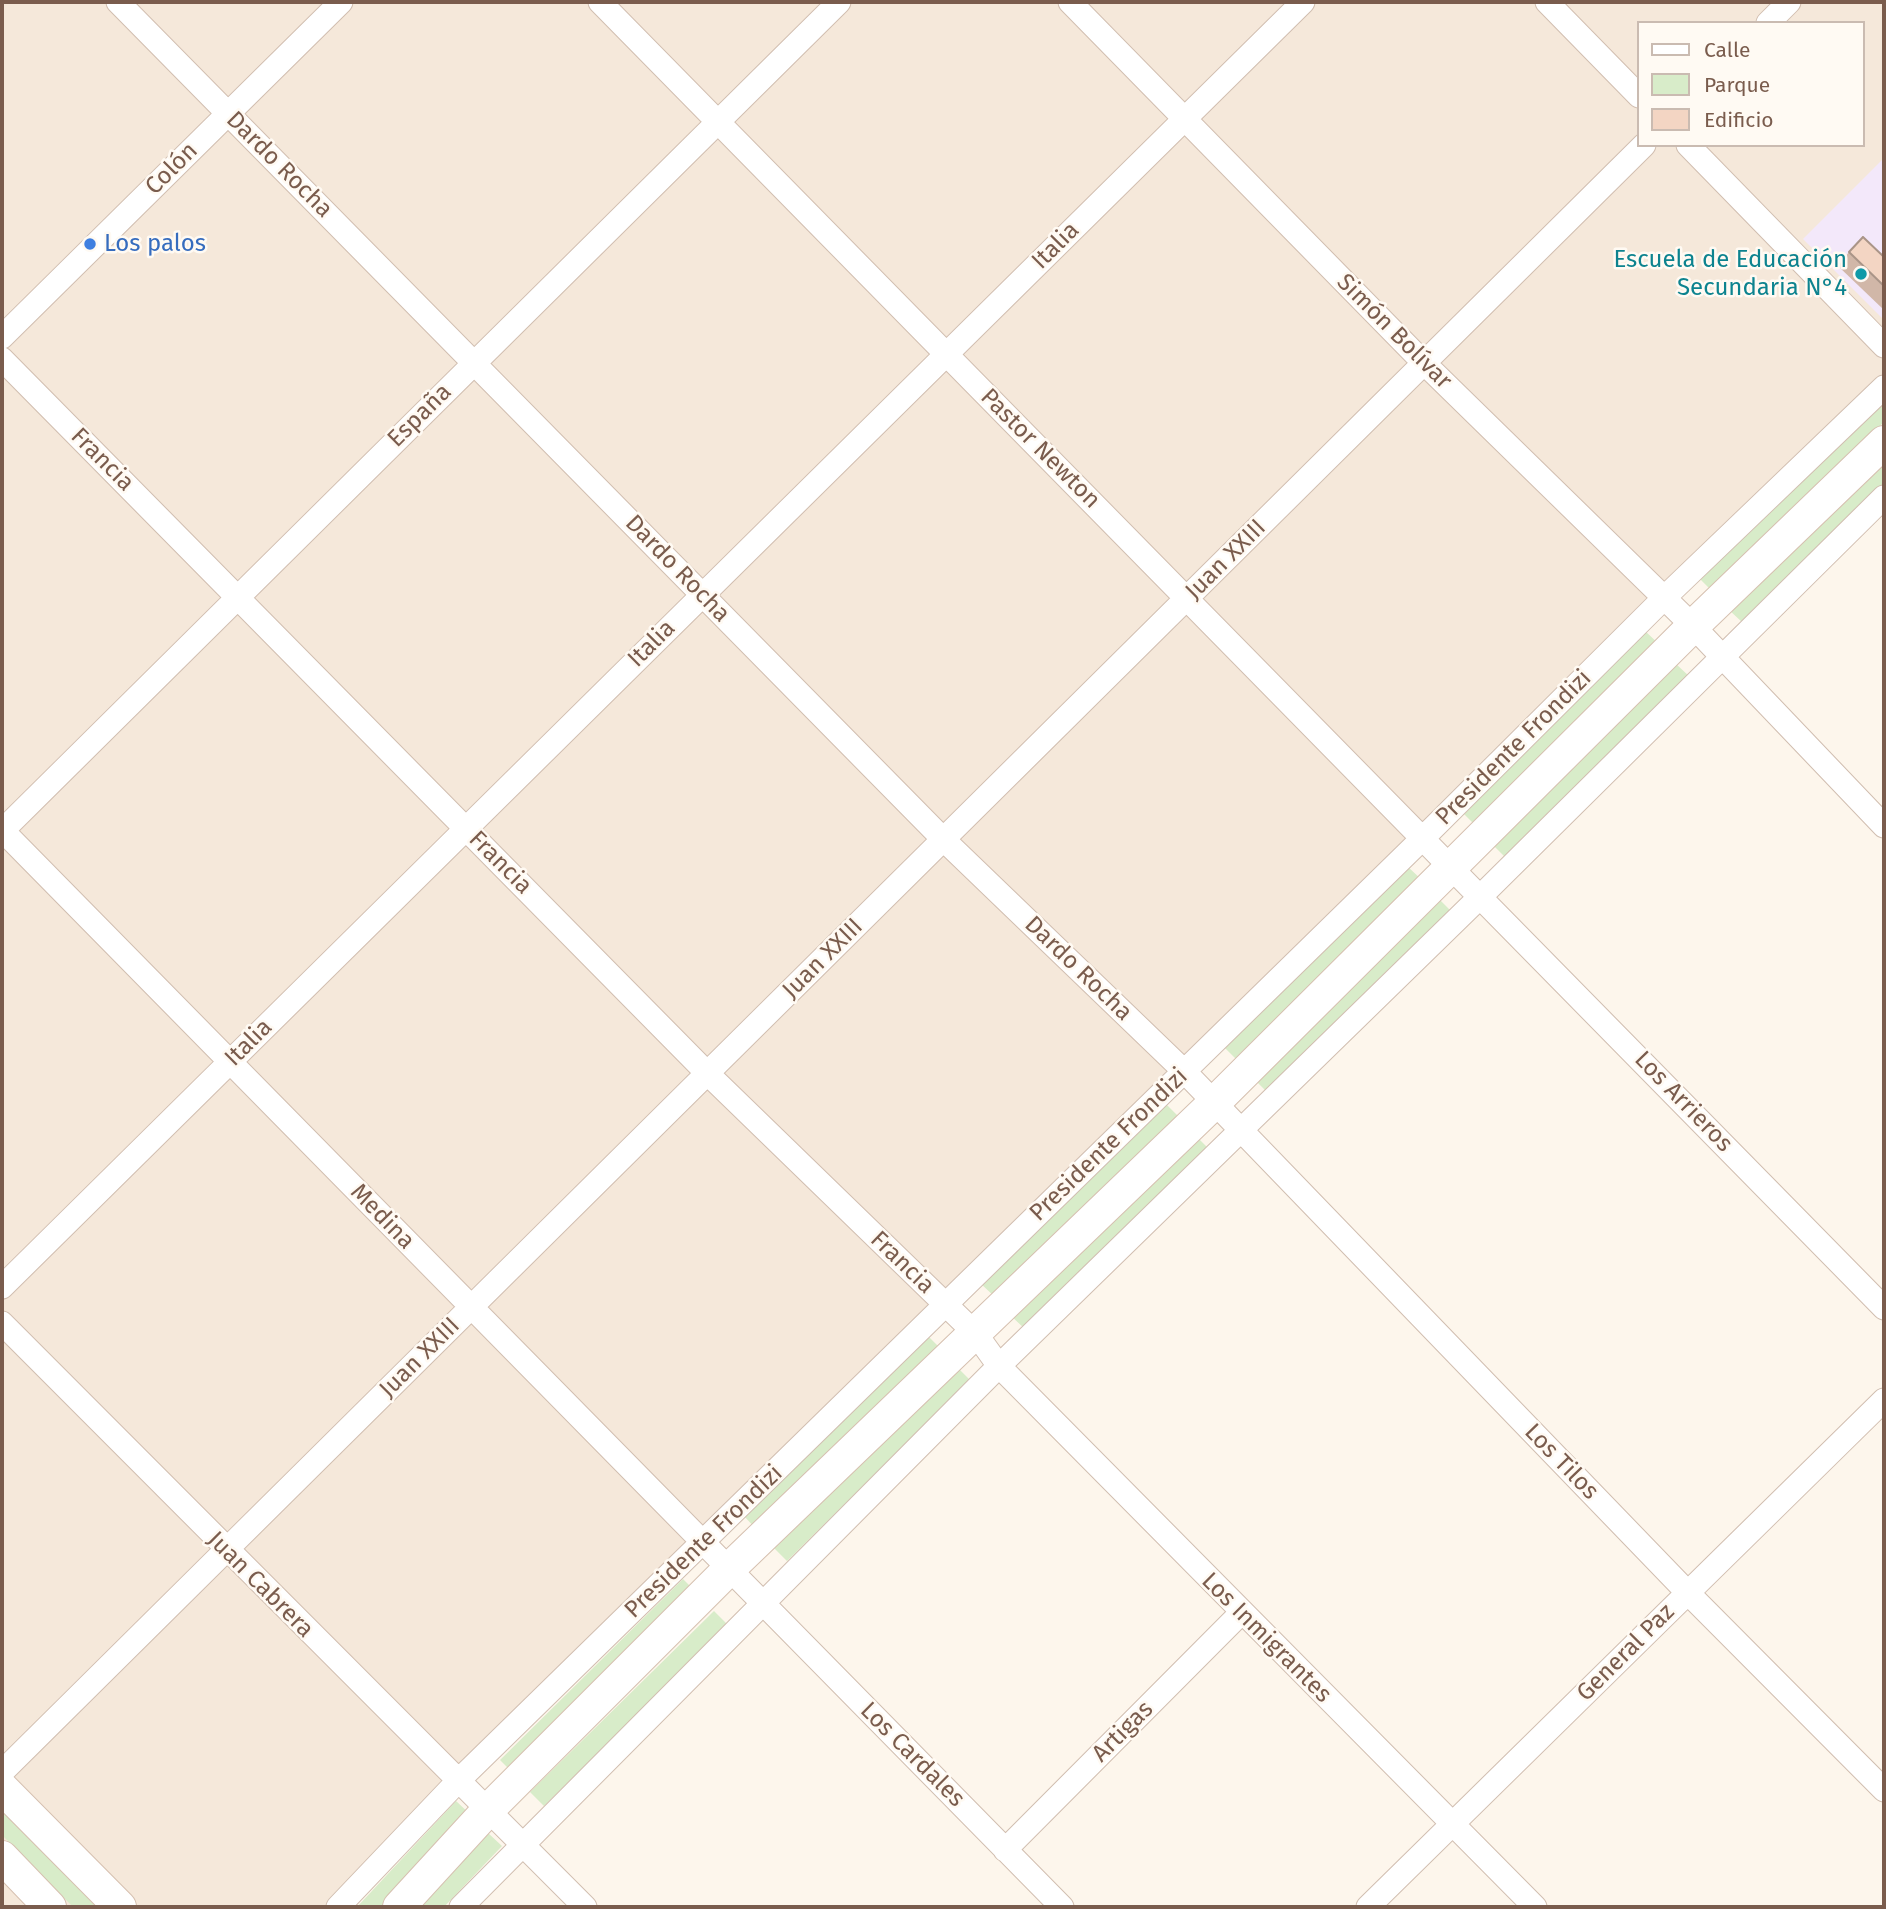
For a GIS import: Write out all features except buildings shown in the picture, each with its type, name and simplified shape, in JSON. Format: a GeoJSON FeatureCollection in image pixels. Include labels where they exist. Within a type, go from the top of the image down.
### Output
{"type":"FeatureCollection","features":[{"type":"Feature","properties":{"kind":"main road","name":"Presidente Frondizi"},"geometry":{"type":"LineString","coordinates":[[399,1907],[487,1811],[729,1569],[1214,1103],[1693,626],[1884,442]]}},
{"type":"Feature","properties":{"kind":"main road"},"geometry":{"type":"LineString","coordinates":[[2,1788],[120,1907]]}},
{"type":"Feature","properties":{"kind":"main road"},"geometry":{"type":"LineString","coordinates":[[2,1857],[50,1907]]}},
{"type":"Feature","properties":{"kind":"street","name":"Dardo Rocha"},"geometry":{"type":"LineString","coordinates":[[118,2],[943,839],[1184,1071],[1240,1132]]}},
{"type":"Feature","properties":{"kind":"street","name":"Colón"},"geometry":{"type":"LineString","coordinates":[[2,337],[341,2]]}},
{"type":"Feature","properties":{"kind":"street","name":"Pastor Newton"},"geometry":{"type":"LineString","coordinates":[[600,2],[1481,897]]}},
{"type":"Feature","properties":{"kind":"street","name":"España"},"geometry":{"type":"LineString","coordinates":[[2,831],[839,2]]}},
{"type":"Feature","properties":{"kind":"street","name":"Simón Bolívar"},"geometry":{"type":"LineString","coordinates":[[1070,2],[1424,363],[1693,626],[1884,826]]}},
{"type":"Feature","properties":{"kind":"street","name":"Italia"},"geometry":{"type":"LineString","coordinates":[[2,1287],[1303,2]]}},
{"type":"Feature","properties":{"kind":"street"},"geometry":{"type":"LineString","coordinates":[[1547,2],[1638,95]]}},
{"type":"Feature","properties":{"kind":"street"},"geometry":{"type":"LineString","coordinates":[[1770,21],[1789,2]]}},
{"type":"Feature","properties":{"kind":"street","name":"Juan XXIII"},"geometry":{"type":"LineString","coordinates":[[2,1772],[1642,147]]}},
{"type":"Feature","properties":{"kind":"street"},"geometry":{"type":"LineString","coordinates":[[1690,147],[1884,345]]}},
{"type":"Feature","properties":{"kind":"street","name":"Francia"},"geometry":{"type":"LineString","coordinates":[[2,359],[707,1073],[976,1334],[999,1366]]}},
{"type":"Feature","properties":{"kind":"street","name":"Presidente Frondizi"},"geometry":{"type":"LineString","coordinates":[[338,1907],[457,1781],[703,1544],[1664,598],[1884,387]]}},
{"type":"Feature","properties":{"kind":"street"},"geometry":{"type":"LineString","coordinates":[[461,1907],[999,1366],[1481,897],[1884,497]]}},
{"type":"Feature","properties":{"kind":"street","name":"Medina"},"geometry":{"type":"LineString","coordinates":[[2,831],[762,1603]]}},
{"type":"Feature","properties":{"kind":"street","name":"Los Arrieros"},"geometry":{"type":"LineString","coordinates":[[1481,897],[1884,1308]]}},
{"type":"Feature","properties":{"kind":"street","name":"Los Tilos"},"geometry":{"type":"LineString","coordinates":[[1240,1132],[1884,1790]]}},
{"type":"Feature","properties":{"kind":"street","name":"Juan Cabrera"},"geometry":{"type":"LineString","coordinates":[[2,1323],[225,1550],[585,1907]]}},
{"type":"Feature","properties":{"kind":"street","name":"Los Inmigrantes"},"geometry":{"type":"LineString","coordinates":[[999,1366],[1535,1907]]}},
{"type":"Feature","properties":{"kind":"street","name":"General Paz"},"geometry":{"type":"LineString","coordinates":[[1368,1907],[1884,1399]]}},
{"type":"Feature","properties":{"kind":"street","name":"Los Cardales"},"geometry":{"type":"LineString","coordinates":[[762,1603],[1062,1907]]}},
{"type":"Feature","properties":{"kind":"street","name":"Artigas"},"geometry":{"type":"LineString","coordinates":[[1005,1850],[1241,1613]]}},
{"type":"Feature","properties":{"kind":"shaded area"},"geometry":{"type":"Polygon","coordinates":[[[2,2],[1884,2],[1884,387],[338,1907],[2,1907],[2,2]]]}},
{"type":"Feature","properties":{"kind":"shaded area"},"geometry":{"type":"Polygon","coordinates":[[[1884,158],[1884,320],[1803,239],[1884,158]]]}},
{"type":"Feature","properties":{"kind":"green space"},"geometry":{"type":"Polygon","coordinates":[[[1884,399],[1884,422],[1712,591],[1698,577],[1884,399]]]}},
{"type":"Feature","properties":{"kind":"green space"},"geometry":{"type":"Polygon","coordinates":[[[1884,455],[1884,484],[1743,623],[1728,609],[1884,455]]]}},
{"type":"Feature","properties":{"kind":"green space"},"geometry":{"type":"Polygon","coordinates":[[[1645,631],[1660,645],[1476,826],[1462,812],[1645,631]]]}},
{"type":"Feature","properties":{"kind":"green space"},"geometry":{"type":"Polygon","coordinates":[[[1675,663],[1690,677],[1506,858],[1492,844],[1675,663]]]}},
{"type":"Feature","properties":{"kind":"green space"},"geometry":{"type":"Polygon","coordinates":[[[1407,866],[1422,880],[1238,1061],[1224,1047],[1407,866]]]}},
{"type":"Feature","properties":{"kind":"green space"},"geometry":{"type":"Polygon","coordinates":[[[1437,897],[1452,912],[1268,1093],[1254,1079],[1437,897]]]}},
{"type":"Feature","properties":{"kind":"green space"},"geometry":{"type":"Polygon","coordinates":[[[1164,1102],[1178,1116],[995,1297],[980,1283],[1164,1102]]]}},
{"type":"Feature","properties":{"kind":"green space"},"geometry":{"type":"Polygon","coordinates":[[[1194,1134],[1208,1148],[1025,1329],[1010,1315],[1194,1134]]]}},
{"type":"Feature","properties":{"kind":"green space"},"geometry":{"type":"Polygon","coordinates":[[[926,1334],[940,1348],[757,1530],[743,1515],[926,1334]]]}},
{"type":"Feature","properties":{"kind":"green space"},"geometry":{"type":"Polygon","coordinates":[[[956,1366],[970,1380],[787,1561],[773,1547],[956,1366]]]}},
{"type":"Feature","properties":{"kind":"green space"},"geometry":{"type":"Polygon","coordinates":[[[683,1579],[698,1594],[514,1774],[500,1760],[683,1579]]]}},
{"type":"Feature","properties":{"kind":"green space"},"geometry":{"type":"Polygon","coordinates":[[[714,1611],[728,1625],[544,1806],[530,1792],[714,1611]]]}},
{"type":"Feature","properties":{"kind":"green space"},"geometry":{"type":"Polygon","coordinates":[[[456,1801],[471,1815],[384,1907],[357,1907],[456,1801]]]}},
{"type":"Feature","properties":{"kind":"green space"},"geometry":{"type":"Polygon","coordinates":[[[2,1813],[97,1907],[73,1907],[2,1835],[2,1813]]]}},
{"type":"Feature","properties":{"kind":"green space"},"geometry":{"type":"Polygon","coordinates":[[[487,1832],[502,1846],[444,1907],[416,1907],[487,1832]]]}},
{"type":"Feature","properties":{"kind":"place","name":"Los palos"},"geometry":{"type":"Point","coordinates":[90,244]}},
{"type":"Feature","properties":{"kind":"place","name":"Escuela de Educación Secundaria N°4"},"geometry":{"type":"Point","coordinates":[1861,274]}}]}
